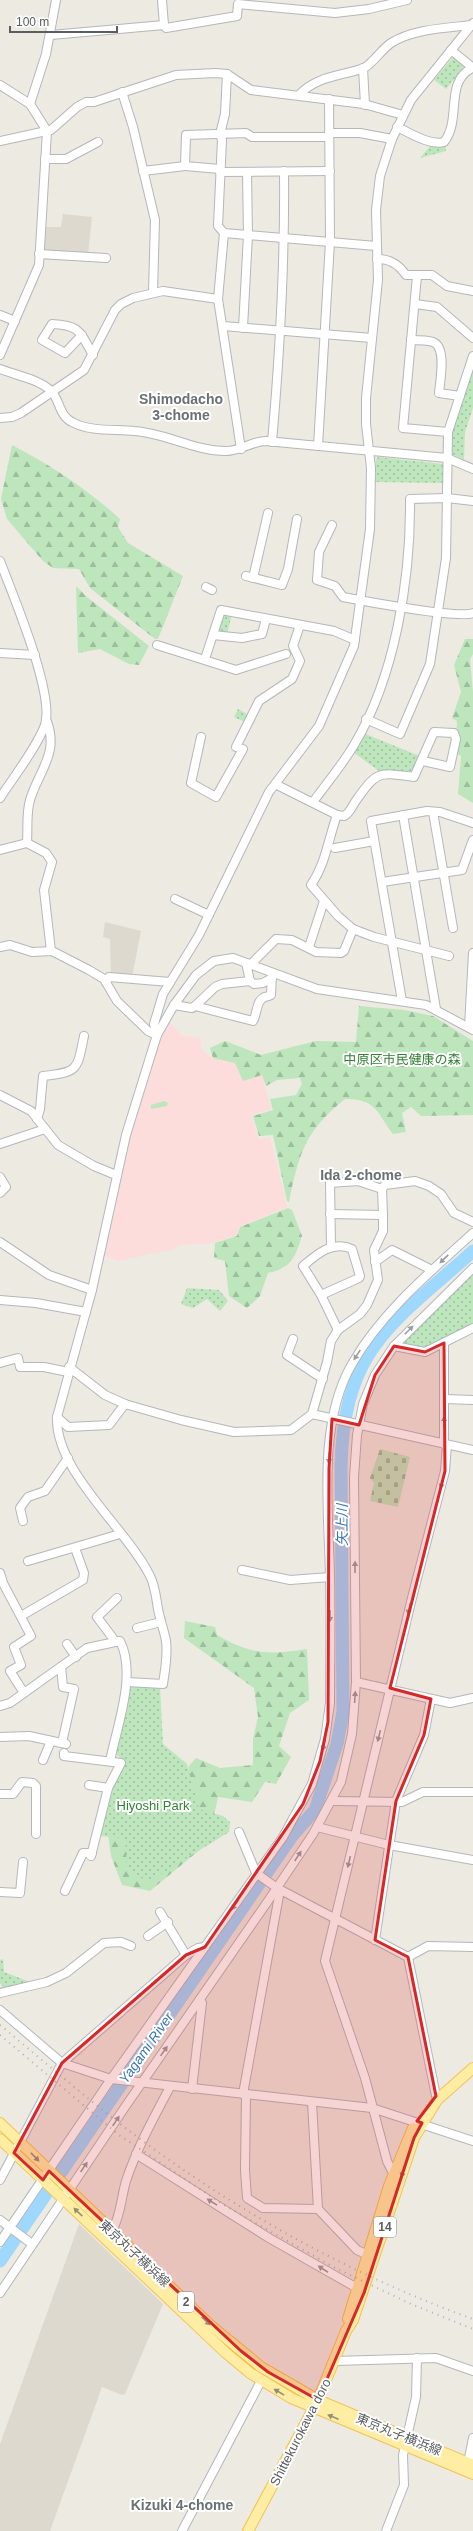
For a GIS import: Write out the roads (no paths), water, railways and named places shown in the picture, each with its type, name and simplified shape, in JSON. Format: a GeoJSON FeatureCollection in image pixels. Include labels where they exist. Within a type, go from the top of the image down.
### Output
{"type":"FeatureCollection","features":[{"type":"Feature","properties":{"kind":"main road","name":"Shittekurokawa doro"},"geometry":{"type":"LineString","coordinates":[[248,2531],[316,2404],[335,2361],[346,2331],[364,2293],[420,2122],[436,2096],[473,2062]]}},
{"type":"Feature","properties":{"kind":"main road","name":"Shittekurokawa doro"},"geometry":{"type":"LineString","coordinates":[[346,2331],[357,2288],[393,2173],[408,2136],[437,2100],[473,2068]]}},
{"type":"Feature","properties":{"kind":"main road","name":"東京丸子横浜線"},"geometry":{"type":"LineString","coordinates":[[0,2123],[112,2231],[245,2355],[316,2404]]}},
{"type":"Feature","properties":{"kind":"main road","name":"東京丸子横浜線"},"geometry":{"type":"LineString","coordinates":[[0,2139],[226,2354],[261,2381],[406,2442],[473,2474]]}},
{"type":"Feature","properties":{"kind":"main road","name":"東京丸子横浜線"},"geometry":{"type":"LineString","coordinates":[[406,2442],[471,2464]]}},
{"type":"Feature","properties":{"kind":"street"},"geometry":{"type":"LineString","coordinates":[[30,104],[51,35],[56,0]]}},
{"type":"Feature","properties":{"kind":"street"},"geometry":{"type":"LineString","coordinates":[[162,0],[164,25]]}},
{"type":"Feature","properties":{"kind":"street"},"geometry":{"type":"LineString","coordinates":[[307,0],[308,9]]}},
{"type":"Feature","properties":{"kind":"street"},"geometry":{"type":"LineString","coordinates":[[51,35],[164,25],[166,28],[237,16],[238,4],[308,9],[335,13],[369,9],[407,0]]}},
{"type":"Feature","properties":{"kind":"street"},"geometry":{"type":"LineString","coordinates":[[157,1035],[154,1024],[156,1014],[170,982],[209,915],[263,804],[275,784],[319,726],[355,640],[370,529],[370,451],[366,398],[378,280],[376,210],[380,176],[397,127],[419,88],[472,24]]}},
{"type":"Feature","properties":{"kind":"street"},"geometry":{"type":"LineString","coordinates":[[300,95],[313,84],[363,68],[391,43],[430,30],[472,24]]}},
{"type":"Feature","properties":{"kind":"street"},"geometry":{"type":"LineString","coordinates":[[451,50],[473,68]]}},
{"type":"Feature","properties":{"kind":"street"},"geometry":{"type":"LineString","coordinates":[[363,68],[365,105]]}},
{"type":"Feature","properties":{"kind":"street"},"geometry":{"type":"LineString","coordinates":[[397,127],[428,141],[437,143],[444,142],[451,130],[454,118],[456,85],[467,70],[473,68]]}},
{"type":"Feature","properties":{"kind":"street"},"geometry":{"type":"LineString","coordinates":[[0,141],[47,131],[86,102],[94,102],[176,75],[227,74],[251,90],[329,99],[365,105],[403,115]]}},
{"type":"Feature","properties":{"kind":"street"},"geometry":{"type":"LineString","coordinates":[[227,74],[225,114],[220,134],[222,140],[218,226],[224,233],[285,237],[376,246]]}},
{"type":"Feature","properties":{"kind":"street"},"geometry":{"type":"LineString","coordinates":[[0,85],[30,104],[47,131],[37,273],[0,355]]}},
{"type":"Feature","properties":{"kind":"street"},"geometry":{"type":"LineString","coordinates":[[122,92],[133,127],[155,220],[153,292]]}},
{"type":"Feature","properties":{"kind":"street"},"geometry":{"type":"LineString","coordinates":[[318,446],[326,334],[330,242],[329,99]]}},
{"type":"Feature","properties":{"kind":"street"},"geometry":{"type":"LineString","coordinates":[[185,166],[186,135],[246,133],[252,137],[360,133],[392,139]]}},
{"type":"Feature","properties":{"kind":"street"},"geometry":{"type":"LineString","coordinates":[[45,159],[66,159],[98,142]]}},
{"type":"Feature","properties":{"kind":"street"},"geometry":{"type":"LineString","coordinates":[[143,171],[185,166],[220,171],[247,172],[330,171]]}},
{"type":"Feature","properties":{"kind":"street"},"geometry":{"type":"LineString","coordinates":[[272,442],[281,331],[285,237],[284,171]]}},
{"type":"Feature","properties":{"kind":"street"},"geometry":{"type":"LineString","coordinates":[[242,328],[248,235],[247,172]]}},
{"type":"Feature","properties":{"kind":"street"},"geometry":{"type":"LineString","coordinates":[[224,233],[218,299],[241,449]]}},
{"type":"Feature","properties":{"kind":"street"},"geometry":{"type":"LineString","coordinates":[[39,254],[106,258]]}},
{"type":"Feature","properties":{"kind":"street"},"geometry":{"type":"LineString","coordinates":[[377,259],[386,259],[400,266],[406,275],[432,275],[447,286],[473,291]]}},
{"type":"Feature","properties":{"kind":"street"},"geometry":{"type":"LineString","coordinates":[[417,276],[403,428],[448,432]]}},
{"type":"Feature","properties":{"kind":"street"},"geometry":{"type":"LineString","coordinates":[[0,418],[12,417],[21,413],[84,370],[115,310],[121,304],[153,292],[163,291],[218,299]]}},
{"type":"Feature","properties":{"kind":"street"},"geometry":{"type":"LineString","coordinates":[[415,304],[437,307],[473,338]]}},
{"type":"Feature","properties":{"kind":"street"},"geometry":{"type":"LineString","coordinates":[[0,315],[15,321]]}},
{"type":"Feature","properties":{"kind":"street"},"geometry":{"type":"LineString","coordinates":[[82,336],[65,353],[42,340],[52,324],[68,325],[80,330],[93,355]]}},
{"type":"Feature","properties":{"kind":"street"},"geometry":{"type":"LineString","coordinates":[[223,326],[372,338]]}},
{"type":"Feature","properties":{"kind":"street"},"geometry":{"type":"LineString","coordinates":[[411,340],[434,342],[439,347],[442,355],[439,394],[460,396]]}},
{"type":"Feature","properties":{"kind":"street"},"geometry":{"type":"LineString","coordinates":[[366,719],[400,734],[430,664],[446,558],[448,432],[473,356]]}},
{"type":"Feature","properties":{"kind":"street"},"geometry":{"type":"LineString","coordinates":[[0,369],[36,382],[52,392],[60,410],[73,423],[96,428],[136,431],[205,449],[224,451],[241,449],[258,441],[272,442],[447,458],[473,469]]}},
{"type":"Feature","properties":{"kind":"street"},"geometry":{"type":"LineString","coordinates":[[313,802],[354,744],[366,719],[392,655],[410,527],[410,499],[447,498],[473,501]]}},
{"type":"Feature","properties":{"kind":"street"},"geometry":{"type":"LineString","coordinates":[[268,513],[249,577],[282,585],[288,569],[297,519]]}},
{"type":"Feature","properties":{"kind":"street"},"geometry":{"type":"LineString","coordinates":[[332,525],[320,552],[317,580],[335,586],[343,597],[438,612],[464,615],[473,613]]}},
{"type":"Feature","properties":{"kind":"street"},"geometry":{"type":"LineString","coordinates":[[0,560],[35,655],[44,699],[46,719],[51,730],[49,758],[29,801],[27,843]]}},
{"type":"Feature","properties":{"kind":"street"},"geometry":{"type":"LineString","coordinates":[[205,659],[221,610],[334,631],[355,640]]}},
{"type":"Feature","properties":{"kind":"street"},"geometry":{"type":"LineString","coordinates":[[213,636],[242,638],[262,634],[266,619]]}},
{"type":"Feature","properties":{"kind":"street"},"geometry":{"type":"LineString","coordinates":[[201,737],[191,782],[216,796],[260,701],[292,679],[300,661],[293,646],[300,625]]}},
{"type":"Feature","properties":{"kind":"street"},"geometry":{"type":"LineString","coordinates":[[157,645],[236,670],[286,654]]}},
{"type":"Feature","properties":{"kind":"street"},"geometry":{"type":"LineString","coordinates":[[0,653],[35,655]]}},
{"type":"Feature","properties":{"kind":"street"},"geometry":{"type":"LineString","coordinates":[[0,798],[40,735],[46,719]]}},
{"type":"Feature","properties":{"kind":"street"},"geometry":{"type":"LineString","coordinates":[[275,784],[337,815],[347,814],[370,781],[377,776],[384,773],[414,777],[423,761],[434,732],[454,734],[456,739],[450,767],[423,761]]}},
{"type":"Feature","properties":{"kind":"street"},"geometry":{"type":"LineString","coordinates":[[433,812],[453,928]]}},
{"type":"Feature","properties":{"kind":"street"},"geometry":{"type":"LineString","coordinates":[[402,1001],[371,821],[403,815],[433,812],[473,823]]}},
{"type":"Feature","properties":{"kind":"street"},"geometry":{"type":"LineString","coordinates":[[337,815],[327,848],[327,855],[311,885],[324,901],[353,929],[374,937],[392,940],[449,956]]}},
{"type":"Feature","properties":{"kind":"street"},"geometry":{"type":"LineString","coordinates":[[403,815],[436,1009]]}},
{"type":"Feature","properties":{"kind":"street"},"geometry":{"type":"LineString","coordinates":[[382,882],[464,868],[473,840]]}},
{"type":"Feature","properties":{"kind":"street"},"geometry":{"type":"LineString","coordinates":[[335,848],[374,841]]}},
{"type":"Feature","properties":{"kind":"street"},"geometry":{"type":"LineString","coordinates":[[0,850],[27,843],[46,853],[52,862],[44,890],[51,951]]}},
{"type":"Feature","properties":{"kind":"street"},"geometry":{"type":"LineString","coordinates":[[175,899],[209,915]]}},
{"type":"Feature","properties":{"kind":"street"},"geometry":{"type":"LineString","coordinates":[[309,947],[324,901]]}},
{"type":"Feature","properties":{"kind":"street"},"geometry":{"type":"LineString","coordinates":[[248,964],[272,940],[276,939],[292,940],[309,947],[316,952],[341,953],[344,951],[353,929]]}},
{"type":"Feature","properties":{"kind":"street"},"geometry":{"type":"LineString","coordinates":[[0,947],[10,945],[32,952],[51,951],[106,982],[117,1001],[148,1031],[157,1035]]}},
{"type":"Feature","properties":{"kind":"street"},"geometry":{"type":"LineString","coordinates":[[127,1682],[163,1684],[166,1648],[150,1575],[86,1487],[68,1458],[56,1431],[57,1417],[69,1370],[92,1290],[116,1175],[157,1035],[174,1005],[206,965],[221,958],[233,958],[272,975],[317,989],[402,1001],[436,1009],[471,1029],[473,953]]}},
{"type":"Feature","properties":{"kind":"street"},"geometry":{"type":"LineString","coordinates":[[248,964],[250,981]]}},
{"type":"Feature","properties":{"kind":"street"},"geometry":{"type":"LineString","coordinates":[[174,1005],[192,1008],[215,987],[222,984],[250,981],[258,985],[272,975]]}},
{"type":"Feature","properties":{"kind":"street"},"geometry":{"type":"LineString","coordinates":[[195,1006],[253,1021],[257,1016],[258,1003],[263,997],[271,995],[272,975]]}},
{"type":"Feature","properties":{"kind":"street"},"geometry":{"type":"LineString","coordinates":[[106,982],[109,977],[170,982]]}},
{"type":"Feature","properties":{"kind":"street"},"geometry":{"type":"LineString","coordinates":[[37,1119],[40,1109],[43,1076],[71,1071],[78,1065],[84,1036]]}},
{"type":"Feature","properties":{"kind":"street"},"geometry":{"type":"LineString","coordinates":[[0,1096],[31,1111],[58,1145],[94,1166],[116,1175]]}},
{"type":"Feature","properties":{"kind":"street"},"geometry":{"type":"LineString","coordinates":[[0,1144],[45,1129]]}},
{"type":"Feature","properties":{"kind":"street"},"geometry":{"type":"LineString","coordinates":[[0,1177],[6,1187],[0,1193]]}},
{"type":"Feature","properties":{"kind":"street"},"geometry":{"type":"LineString","coordinates":[[331,1246],[330,1183],[358,1181],[382,1189]]}},
{"type":"Feature","properties":{"kind":"street"},"geometry":{"type":"LineString","coordinates":[[0,1362],[18,1358],[20,1368],[44,1367],[69,1370],[105,1395],[124,1404],[181,1420],[234,1432],[291,1430],[312,1414],[323,1379],[331,1341],[338,1330],[360,1314],[367,1305],[378,1280],[374,1250],[383,1231],[382,1189],[385,1185],[415,1181],[441,1194],[454,1213],[473,1222]]}},
{"type":"Feature","properties":{"kind":"street"},"geometry":{"type":"LineString","coordinates":[[330,1214],[383,1214]]}},
{"type":"Feature","properties":{"kind":"street"},"geometry":{"type":"LineString","coordinates":[[0,2242],[12,2229],[43,2180],[50,2172],[303,1804],[312,1784],[324,1746],[330,1703],[329,1468],[332,1419],[351,1364],[373,1332],[432,1270],[473,1233]]}},
{"type":"Feature","properties":{"kind":"street"},"geometry":{"type":"LineString","coordinates":[[0,1242],[49,1275],[92,1290]]}},
{"type":"Feature","properties":{"kind":"street"},"geometry":{"type":"LineString","coordinates":[[321,1295],[360,1276],[352,1249],[331,1246],[317,1254],[303,1266],[321,1295],[338,1330]]}},
{"type":"Feature","properties":{"kind":"street"},"geometry":{"type":"LineString","coordinates":[[375,1262],[392,1250],[432,1270]]}},
{"type":"Feature","properties":{"kind":"street"},"geometry":{"type":"LineString","coordinates":[[0,2293],[29,2242],[63,2198],[68,2188],[140,2083],[277,1888],[317,1827],[341,1782],[352,1734],[356,1682],[354,1477],[359,1425],[363,1404],[375,1375],[394,1346],[473,1268]]}},
{"type":"Feature","properties":{"kind":"street"},"geometry":{"type":"LineString","coordinates":[[0,1300],[36,1303],[86,1312]]}},
{"type":"Feature","properties":{"kind":"street"},"geometry":{"type":"LineString","coordinates":[[394,1346],[424,1352],[473,1328]]}},
{"type":"Feature","properties":{"kind":"street"},"geometry":{"type":"LineString","coordinates":[[293,1339],[287,1355],[323,1379]]}},
{"type":"Feature","properties":{"kind":"street"},"geometry":{"type":"LineString","coordinates":[[393,2173],[388,2161],[374,2109],[325,1961],[336,1920],[390,1688],[445,1471],[444,1343]]}},
{"type":"Feature","properties":{"kind":"street"},"geometry":{"type":"LineString","coordinates":[[445,1399],[473,1400]]}},
{"type":"Feature","properties":{"kind":"street"},"geometry":{"type":"LineString","coordinates":[[57,1417],[68,1427],[109,1425],[124,1404]]}},
{"type":"Feature","properties":{"kind":"street"},"geometry":{"type":"LineString","coordinates":[[312,1414],[473,1450]]}},
{"type":"Feature","properties":{"kind":"street"},"geometry":{"type":"LineString","coordinates":[[23,1521],[20,1508],[28,1497],[45,1491],[68,1458]]}},
{"type":"Feature","properties":{"kind":"street"},"geometry":{"type":"LineString","coordinates":[[28,1561],[120,1534]]}},
{"type":"Feature","properties":{"kind":"street"},"geometry":{"type":"LineString","coordinates":[[21,1616],[83,1580],[84,1573],[75,1548]]}},
{"type":"Feature","properties":{"kind":"street"},"geometry":{"type":"LineString","coordinates":[[242,1570],[290,1580],[330,1577]]}},
{"type":"Feature","properties":{"kind":"street"},"geometry":{"type":"LineString","coordinates":[[0,1573],[3,1583],[31,1636],[14,1647],[21,1665],[10,1671],[24,1693]]}},
{"type":"Feature","properties":{"kind":"street"},"geometry":{"type":"LineString","coordinates":[[115,1642],[97,1617],[117,1598]]}},
{"type":"Feature","properties":{"kind":"street"},"geometry":{"type":"LineString","coordinates":[[137,1628],[161,1622]]}},
{"type":"Feature","properties":{"kind":"street"},"geometry":{"type":"LineString","coordinates":[[0,1706],[10,1703],[88,1648],[120,1641],[126,1652],[127,1682],[110,1761]]}},
{"type":"Feature","properties":{"kind":"street"},"geometry":{"type":"LineString","coordinates":[[67,1644],[76,1657]]}},
{"type":"Feature","properties":{"kind":"street"},"geometry":{"type":"LineString","coordinates":[[0,1737],[29,1736],[64,1743],[74,1689],[63,1687],[61,1667]]}},
{"type":"Feature","properties":{"kind":"street"},"geometry":{"type":"LineString","coordinates":[[356,1682],[390,1688],[450,1702],[473,1698]]}},
{"type":"Feature","properties":{"kind":"street"},"geometry":{"type":"LineString","coordinates":[[375,1940],[396,1801],[426,1730],[432,1699]]}},
{"type":"Feature","properties":{"kind":"street"},"geometry":{"type":"LineString","coordinates":[[43,1760],[50,1741]]}},
{"type":"Feature","properties":{"kind":"street"},"geometry":{"type":"LineString","coordinates":[[64,1753],[64,1756],[119,1761],[121,1766],[108,1788],[91,1855],[82,1852],[65,1891]]}},
{"type":"Feature","properties":{"kind":"street"},"geometry":{"type":"LineString","coordinates":[[0,1794],[13,1794],[22,1782],[33,1783],[36,1786],[36,1834]]}},
{"type":"Feature","properties":{"kind":"street"},"geometry":{"type":"LineString","coordinates":[[90,1785],[108,1788]]}},
{"type":"Feature","properties":{"kind":"street"},"geometry":{"type":"LineString","coordinates":[[332,1801],[402,1802],[423,1792],[473,1792]]}},
{"type":"Feature","properties":{"kind":"street"},"geometry":{"type":"LineString","coordinates":[[317,1827],[389,1845],[473,1860]]}},
{"type":"Feature","properties":{"kind":"street"},"geometry":{"type":"LineString","coordinates":[[239,1832],[256,1873],[277,1888],[336,1920],[408,1956]]}},
{"type":"Feature","properties":{"kind":"street"},"geometry":{"type":"LineString","coordinates":[[0,1892],[20,1893],[23,1862]]}},
{"type":"Feature","properties":{"kind":"street"},"geometry":{"type":"LineString","coordinates":[[277,1888],[245,2094],[245,2170],[248,2198],[264,2208],[318,2209]]}},
{"type":"Feature","properties":{"kind":"street"},"geometry":{"type":"LineString","coordinates":[[160,1912],[168,1922],[186,1955]]}},
{"type":"Feature","properties":{"kind":"street"},"geometry":{"type":"LineString","coordinates":[[148,1936],[168,1922]]}},
{"type":"Feature","properties":{"kind":"street"},"geometry":{"type":"LineString","coordinates":[[0,1993],[47,1982],[66,1973],[104,1944],[121,1942],[131,1946]]}},
{"type":"Feature","properties":{"kind":"street"},"geometry":{"type":"LineString","coordinates":[[408,1956],[428,1946],[473,1947]]}},
{"type":"Feature","properties":{"kind":"street"},"geometry":{"type":"LineString","coordinates":[[0,2180],[62,2063],[186,1955],[198,1948],[205,1947]]}},
{"type":"Feature","properties":{"kind":"street"},"geometry":{"type":"LineString","coordinates":[[408,1956],[436,2096]]}},
{"type":"Feature","properties":{"kind":"street"},"geometry":{"type":"LineString","coordinates":[[192,2089],[202,2003],[200,1999]]}},
{"type":"Feature","properties":{"kind":"street"},"geometry":{"type":"LineString","coordinates":[[0,2010],[62,2063],[114,2079],[374,2109],[420,2122],[473,2141]]}},
{"type":"Feature","properties":{"kind":"street"},"geometry":{"type":"LineString","coordinates":[[112,2231],[117,2223],[126,2182],[136,2154],[170,2086]]}},
{"type":"Feature","properties":{"kind":"street"},"geometry":{"type":"LineString","coordinates":[[312,2102],[318,2209],[357,2250],[368,2255]]}},
{"type":"Feature","properties":{"kind":"street"},"geometry":{"type":"LineString","coordinates":[[136,2154],[269,2238],[357,2288]]}},
{"type":"Feature","properties":{"kind":"street"},"geometry":{"type":"LineString","coordinates":[[0,2220],[29,2242]]}},
{"type":"Feature","properties":{"kind":"street"},"geometry":{"type":"LineString","coordinates":[[386,2531],[404,2485],[406,2442],[416,2397],[416,2358]]}},
{"type":"Feature","properties":{"kind":"street"},"geometry":{"type":"LineString","coordinates":[[335,2361],[436,2358],[473,2371]]}},
{"type":"Feature","properties":{"kind":"street"},"geometry":{"type":"LineString","coordinates":[[182,2531],[261,2381]]}},
{"type":"Feature","properties":{"kind":"street"},"geometry":{"type":"LineString","coordinates":[[471,2464],[473,2438]]}},
{"type":"Feature","properties":{"kind":"waterway","name":"矢上川"},"geometry":{"type":"LineString","coordinates":[[0,2261],[292,1836],[315,1810],[337,1744],[343,1712],[341,1466],[344,1426],[352,1392],[363,1365],[378,1341],[396,1320],[473,1251]]}},
{"type":"Feature","properties":{"kind":"railway"},"geometry":{"type":"LineString","coordinates":[[0,2025],[117,2122],[158,2152],[232,2202],[271,2225],[350,2267],[390,2286],[473,2319]]}},
{"type":"Feature","properties":{"kind":"railway"},"geometry":{"type":"LineString","coordinates":[[0,2035],[119,2135],[224,2205],[337,2269],[411,2304],[473,2329]]}},
{"type":"Feature","properties":{"kind":"district","name":"Shimodacho 3-chome"},"geometry":{"type":"Point","coordinates":[181,408]}},
{"type":"Feature","properties":{"kind":"district","name":"Ida 2-chome"},"geometry":{"type":"Point","coordinates":[361,1175]}},
{"type":"Feature","properties":{"kind":"district","name":"Kizuki 4-chome"},"geometry":{"type":"Point","coordinates":[182,2505]}},
{"type":"Feature","properties":{"kind":"park label","name":"中原区市民健康の森"},"geometry":{"type":"Point","coordinates":[402,1059]}},
{"type":"Feature","properties":{"kind":"park label","name":"Hiyoshi Park"},"geometry":{"type":"Point","coordinates":[153,1805]}},
{"type":"Feature","properties":{"kind":"water label","name":"Yagami River"},"geometry":{"type":"Point","coordinates":[146,2048]}}]}
